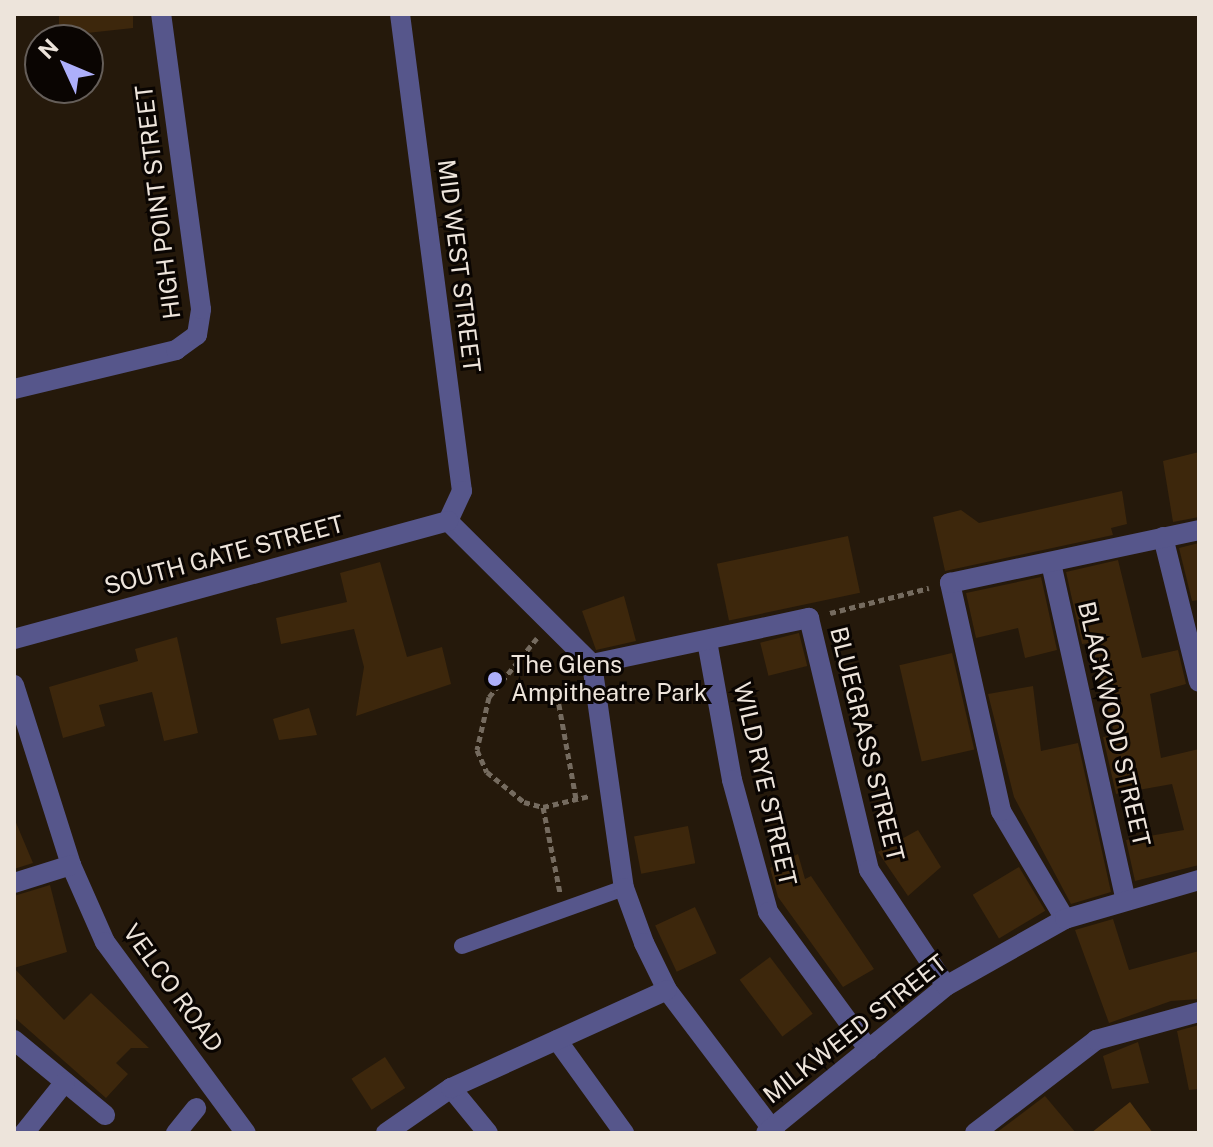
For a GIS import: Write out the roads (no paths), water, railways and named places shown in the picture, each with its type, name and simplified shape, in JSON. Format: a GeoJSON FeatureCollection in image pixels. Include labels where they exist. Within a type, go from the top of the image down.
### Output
{"type":"FeatureCollection","features":[{"type":"Feature","properties":{"kind":"street","name":"HIGH POINT STREET"},"geometry":{"type":"LineString","coordinates":[[14,389],[176,350],[197,335],[201,309],[161,14]]}},
{"type":"Feature","properties":{"kind":"street","name":"MID WEST STREET"},"geometry":{"type":"LineString","coordinates":[[400,14],[462,491],[448,521]]}},
{"type":"Feature","properties":{"kind":"street"},"geometry":{"type":"LineString","coordinates":[[448,521],[592,664],[613,789],[624,888],[667,990],[771,1132]]}},
{"type":"Feature","properties":{"kind":"street","name":"SOUTH GATE STREET"},"geometry":{"type":"LineString","coordinates":[[14,639],[448,521]]}},
{"type":"Feature","properties":{"kind":"street"},"geometry":{"type":"LineString","coordinates":[[1065,919],[1001,811],[950,583],[1199,530]]}},
{"type":"Feature","properties":{"kind":"street"},"geometry":{"type":"LineString","coordinates":[[1163,537],[1199,682]]}},
{"type":"Feature","properties":{"kind":"street","name":"BLACKWOOD STREET"},"geometry":{"type":"LineString","coordinates":[[1051,563],[1125,897]]}},
{"type":"Feature","properties":{"kind":"street","name":"BLUEGRASS STREET"},"geometry":{"type":"LineString","coordinates":[[592,664],[809,618],[869,870],[946,986]]}},
{"type":"Feature","properties":{"kind":"street","name":"WILD RYE STREET"},"geometry":{"type":"LineString","coordinates":[[707,641],[732,780],[768,912],[869,1050]]}},
{"type":"Feature","properties":{"kind":"street","name":"VELCO ROAD"},"geometry":{"type":"LineString","coordinates":[[14,685],[71,865],[105,942],[246,1133]]}},
{"type":"Feature","properties":{"kind":"street"},"geometry":{"type":"LineString","coordinates":[[14,883],[71,865]]}},
{"type":"Feature","properties":{"kind":"street","name":"MILKWEED STREET"},"geometry":{"type":"LineString","coordinates":[[771,1132],[946,986],[1065,919],[1125,897],[1199,880]]}},
{"type":"Feature","properties":{"kind":"street"},"geometry":{"type":"LineString","coordinates":[[386,1133],[451,1088],[667,990]]}},
{"type":"Feature","properties":{"kind":"street"},"geometry":{"type":"LineString","coordinates":[[975,1133],[1096,1040],[1199,1012]]}},
{"type":"Feature","properties":{"kind":"street"},"geometry":{"type":"LineString","coordinates":[[14,1040],[105,1115]]}},
{"type":"Feature","properties":{"kind":"street"},"geometry":{"type":"LineString","coordinates":[[557,1040],[624,1133]]}},
{"type":"Feature","properties":{"kind":"street"},"geometry":{"type":"LineString","coordinates":[[24,1133],[65,1082]]}},
{"type":"Feature","properties":{"kind":"street"},"geometry":{"type":"LineString","coordinates":[[451,1088],[488,1133]]}},
{"type":"Feature","properties":{"kind":"street"},"geometry":{"type":"LineString","coordinates":[[176,1133],[196,1108]]}},
{"type":"Feature","properties":{"kind":"lane"},"geometry":{"type":"LineString","coordinates":[[462,946],[624,888]]}},
{"type":"Feature","properties":{"kind":"place","name":"The Glens Ampitheatre Park"},"geometry":{"type":"Point","coordinates":[495,679]}}]}
